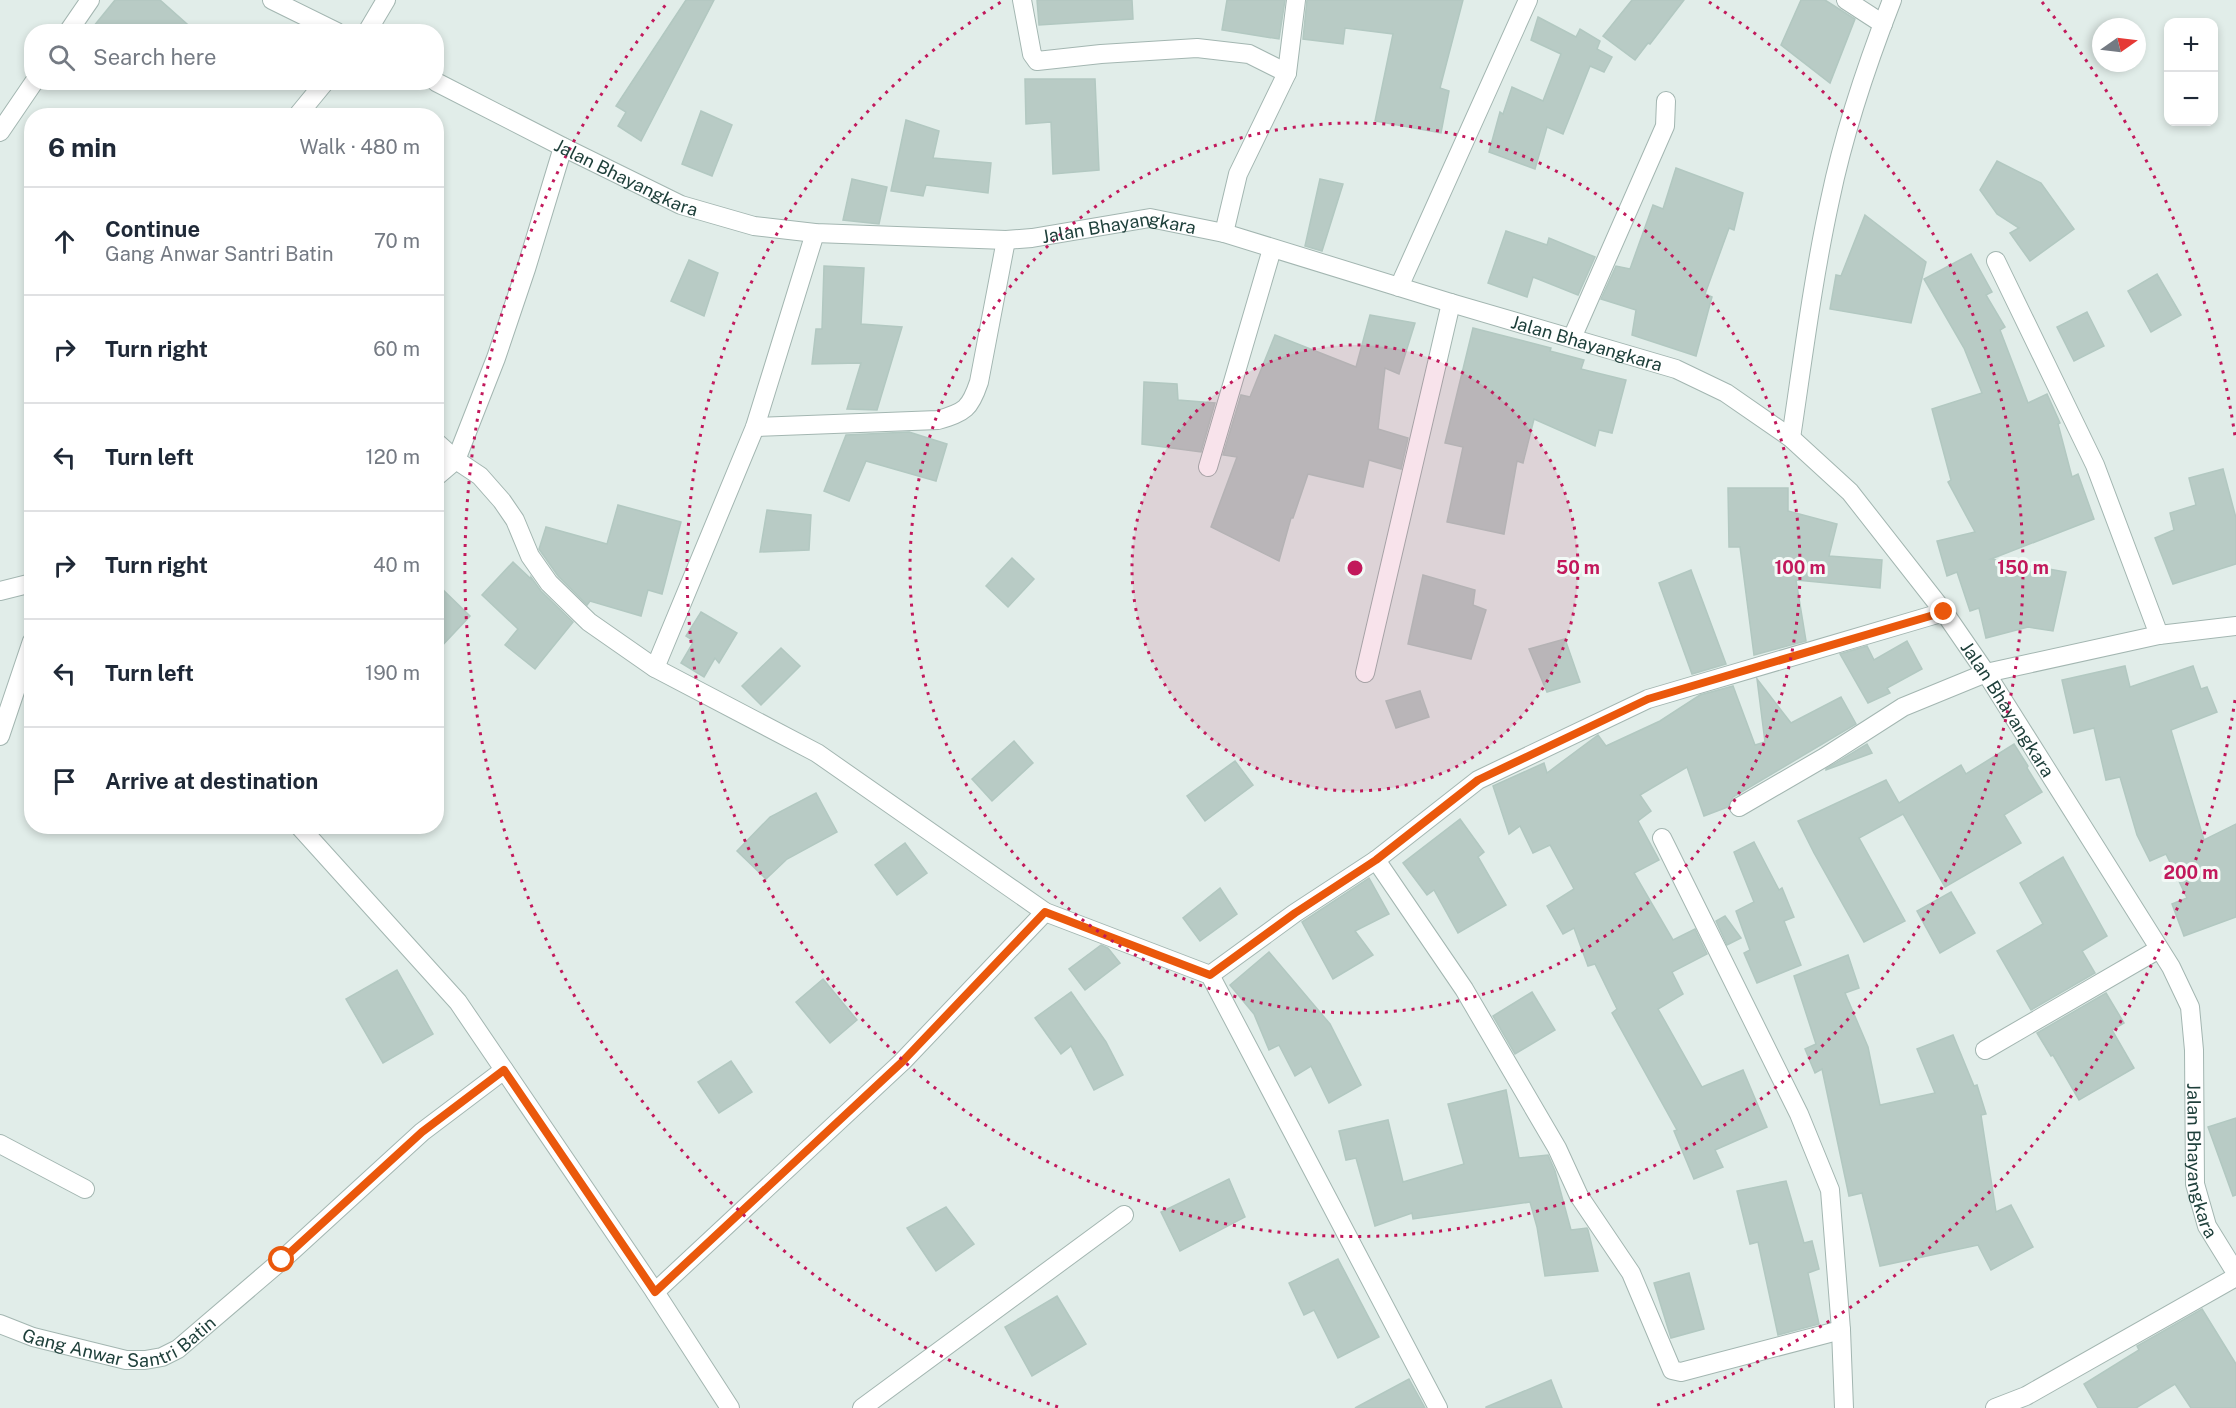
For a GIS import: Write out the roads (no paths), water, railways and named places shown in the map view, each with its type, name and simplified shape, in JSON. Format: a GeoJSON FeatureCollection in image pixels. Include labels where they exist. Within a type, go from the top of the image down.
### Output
{"type":"FeatureCollection","features":[{"type":"Feature","properties":{"kind":"street"},"geometry":{"type":"LineString","coordinates":[[74,24],[90,0]]}},
{"type":"Feature","properties":{"kind":"street"},"geometry":{"type":"LineString","coordinates":[[272,0],[321,24]]}},
{"type":"Feature","properties":{"kind":"street"},"geometry":{"type":"LineString","coordinates":[[372,24],[386,0]]}},
{"type":"Feature","properties":{"kind":"street"},"geometry":{"type":"LineString","coordinates":[[1022,0],[1032,54],[1037,61],[1197,48],[1249,54],[1287,73]]}},
{"type":"Feature","properties":{"kind":"street"},"geometry":{"type":"LineString","coordinates":[[1224,233],[1238,174],[1287,73],[1296,0]]}},
{"type":"Feature","properties":{"kind":"street"},"geometry":{"type":"LineString","coordinates":[[1399,287],[1528,0]]}},
{"type":"Feature","properties":{"kind":"street"},"geometry":{"type":"LineString","coordinates":[[1846,0],[1883,24]]}},
{"type":"Feature","properties":{"kind":"street"},"geometry":{"type":"LineString","coordinates":[[1791,438],[1830,198],[1850,121],[1892,0]]}},
{"type":"Feature","properties":{"kind":"street","name":"Jalan Bhayangkara"},"geometry":{"type":"LineString","coordinates":[[444,86],[681,205],[754,226],[815,233],[1006,240],[1032,238],[1150,218],[1224,233],[1450,303],[1676,369],[1726,393],[1791,438],[1850,492],[1944,612],[1986,673],[2171,968],[2190,1007],[2194,1050],[2195,1184],[2207,1226],[2236,1275]]}},
{"type":"Feature","properties":{"kind":"street"},"geometry":{"type":"LineString","coordinates":[[0,132],[29,90]]}},
{"type":"Feature","properties":{"kind":"street"},"geometry":{"type":"LineString","coordinates":[[304,108],[318,90]]}},
{"type":"Feature","properties":{"kind":"street"},"geometry":{"type":"LineString","coordinates":[[1572,338],[1665,126],[1666,101]]}},
{"type":"Feature","properties":{"kind":"street"},"geometry":{"type":"LineString","coordinates":[[444,470],[456,460],[500,347],[563,147]]}},
{"type":"Feature","properties":{"kind":"street"},"geometry":{"type":"LineString","coordinates":[[655,668],[754,427],[815,233]]}},
{"type":"Feature","properties":{"kind":"street"},"geometry":{"type":"LineString","coordinates":[[754,427],[938,420],[958,414],[972,402],[979,382],[1006,240]]}},
{"type":"Feature","properties":{"kind":"street"},"geometry":{"type":"LineString","coordinates":[[1208,467],[1272,249]]}},
{"type":"Feature","properties":{"kind":"street"},"geometry":{"type":"LineString","coordinates":[[1996,261],[2095,465],[2159,635]]}},
{"type":"Feature","properties":{"kind":"street"},"geometry":{"type":"LineString","coordinates":[[1365,673],[1450,303]]}},
{"type":"Feature","properties":{"kind":"street"},"geometry":{"type":"LineString","coordinates":[[444,449],[480,476],[502,501],[515,520],[530,556],[549,583],[589,622],[655,668],[817,753],[1045,912],[1210,975],[1438,1408]]}},
{"type":"Feature","properties":{"kind":"street"},"geometry":{"type":"LineString","coordinates":[[0,591],[24,585]]}},
{"type":"Feature","properties":{"kind":"street"},"geometry":{"type":"LineString","coordinates":[[1210,975],[1295,913],[1376,860],[1478,780],[1648,699],[1944,612]]}},
{"type":"Feature","properties":{"kind":"street"},"geometry":{"type":"LineString","coordinates":[[1739,807],[1825,757],[1903,707],[1986,673],[2159,635],[2236,626]]}},
{"type":"Feature","properties":{"kind":"street"},"geometry":{"type":"LineString","coordinates":[[0,736],[24,664]]}},
{"type":"Feature","properties":{"kind":"street"},"geometry":{"type":"LineString","coordinates":[[306,834],[458,1002],[655,1292],[730,1408]]}},
{"type":"Feature","properties":{"kind":"street"},"geometry":{"type":"LineString","coordinates":[[1662,838],[1799,1114],[1830,1190],[1841,1330],[1844,1408]]}},
{"type":"Feature","properties":{"kind":"street"},"geometry":{"type":"LineString","coordinates":[[1376,860],[1464,989],[1557,1148],[1579,1196],[1632,1273],[1672,1370],[1681,1372],[1841,1330]]}},
{"type":"Feature","properties":{"kind":"street"},"geometry":{"type":"LineString","coordinates":[[655,1292],[902,1062],[1045,912]]}},
{"type":"Feature","properties":{"kind":"street"},"geometry":{"type":"LineString","coordinates":[[1985,1050],[2159,949]]}},
{"type":"Feature","properties":{"kind":"street","name":"Gang Anwar Santri Batin"},"geometry":{"type":"LineString","coordinates":[[0,1324],[33,1337],[126,1360],[162,1357],[178,1349],[282,1260],[422,1132],[504,1070]]}},
{"type":"Feature","properties":{"kind":"street"},"geometry":{"type":"LineString","coordinates":[[0,1144],[85,1189]]}},
{"type":"Feature","properties":{"kind":"street"},"geometry":{"type":"LineString","coordinates":[[862,1408],[1124,1215]]}},
{"type":"Feature","properties":{"kind":"street"},"geometry":{"type":"LineString","coordinates":[[1995,1408],[2026,1396],[2236,1275]]}}]}
